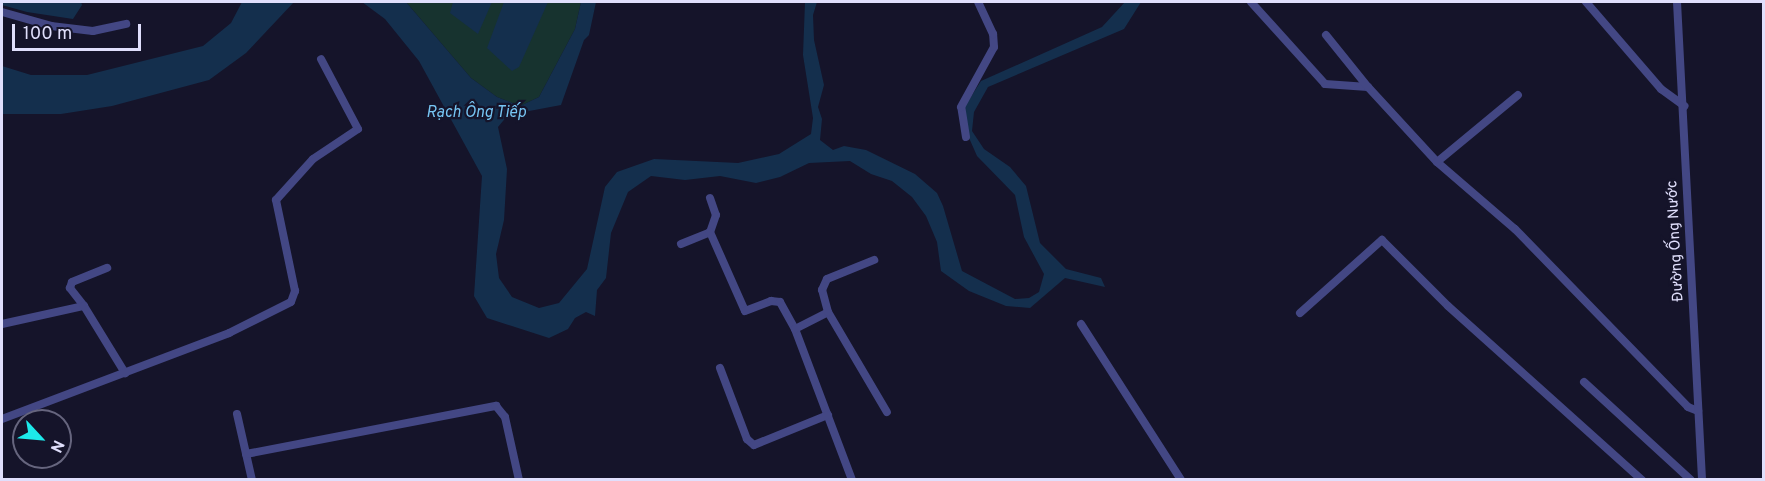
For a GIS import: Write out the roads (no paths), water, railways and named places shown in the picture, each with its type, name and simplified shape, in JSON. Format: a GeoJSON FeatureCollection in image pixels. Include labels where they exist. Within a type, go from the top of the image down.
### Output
{"type":"FeatureCollection","features":[{"type":"Feature","properties":{"kind":"street"},"geometry":{"type":"LineString","coordinates":[[966,137],[961,107],[994,47],[991,27],[978,2]]}},
{"type":"Feature","properties":{"kind":"street"},"geometry":{"type":"LineString","coordinates":[[1251,2],[1325,84],[1368,87]]}},
{"type":"Feature","properties":{"kind":"street"},"geometry":{"type":"LineString","coordinates":[[1586,2],[1662,89],[1684,106]]}},
{"type":"Feature","properties":{"kind":"street","name":"Đường Ống Nước"},"geometry":{"type":"LineString","coordinates":[[1677,2],[1702,480]]}},
{"type":"Feature","properties":{"kind":"street"},"geometry":{"type":"LineString","coordinates":[[2,12],[51,26],[93,31],[126,24]]}},
{"type":"Feature","properties":{"kind":"street"},"geometry":{"type":"LineString","coordinates":[[1326,35],[1368,87],[1437,162],[1515,229],[1688,407],[1698,411]]}},
{"type":"Feature","properties":{"kind":"street"},"geometry":{"type":"LineString","coordinates":[[2,419],[229,333],[294,297],[276,200],[313,159],[358,129],[321,59]]}},
{"type":"Feature","properties":{"kind":"street"},"geometry":{"type":"LineString","coordinates":[[1437,162],[1518,95]]}},
{"type":"Feature","properties":{"kind":"street"},"geometry":{"type":"LineString","coordinates":[[710,198],[716,215],[710,232],[741,308],[749,310],[776,300],[795,329],[852,480]]}},
{"type":"Feature","properties":{"kind":"street"},"geometry":{"type":"LineString","coordinates":[[681,244],[710,232]]}},
{"type":"Feature","properties":{"kind":"street"},"geometry":{"type":"LineString","coordinates":[[1300,314],[1321,291],[1382,240],[1448,306],[1642,480]]}},
{"type":"Feature","properties":{"kind":"street"},"geometry":{"type":"LineString","coordinates":[[874,260],[827,279],[822,290],[828,312],[887,412]]}},
{"type":"Feature","properties":{"kind":"street"},"geometry":{"type":"LineString","coordinates":[[107,268],[72,282],[70,288],[84,306],[125,372]]}},
{"type":"Feature","properties":{"kind":"street"},"geometry":{"type":"LineString","coordinates":[[2,324],[84,306]]}},
{"type":"Feature","properties":{"kind":"street"},"geometry":{"type":"LineString","coordinates":[[795,329],[828,312]]}},
{"type":"Feature","properties":{"kind":"street"},"geometry":{"type":"LineString","coordinates":[[1081,324],[1181,480]]}},
{"type":"Feature","properties":{"kind":"street"},"geometry":{"type":"LineString","coordinates":[[720,368],[747,439],[754,445],[828,415]]}},
{"type":"Feature","properties":{"kind":"street"},"geometry":{"type":"LineString","coordinates":[[1584,382],[1691,480]]}},
{"type":"Feature","properties":{"kind":"street"},"geometry":{"type":"LineString","coordinates":[[246,454],[496,406],[505,417],[519,480]]}},
{"type":"Feature","properties":{"kind":"street"},"geometry":{"type":"LineString","coordinates":[[237,414],[252,480]]}},
{"type":"Feature","properties":{"kind":"water"},"geometry":{"type":"Polygon","coordinates":[[[2,2],[81,2],[82,5],[73,19],[27,12],[2,5],[2,2]]]}},
{"type":"Feature","properties":{"kind":"water"},"geometry":{"type":"Polygon","coordinates":[[[242,2],[294,2],[246,53],[209,80],[112,106],[61,114],[2,114],[2,66],[31,75],[87,75],[203,46],[231,23],[242,2]]]}},
{"type":"Feature","properties":{"kind":"water","name":"Rạch Ông Tiếp"},"geometry":{"type":"Polygon","coordinates":[[[362,2],[406,2],[471,78],[497,97],[520,106],[539,97],[575,29],[581,2],[596,2],[589,35],[584,40],[561,105],[508,115],[498,127],[507,169],[504,220],[496,254],[499,278],[512,297],[539,308],[559,303],[587,269],[605,187],[617,172],[654,159],[738,163],[779,154],[811,134],[813,118],[803,55],[805,2],[817,2],[813,15],[814,40],[824,85],[818,107],[822,119],[820,140],[833,150],[844,146],[866,150],[915,174],[937,193],[962,271],[1015,299],[1029,298],[1039,292],[1044,274],[1024,237],[1015,195],[977,156],[966,131],[965,106],[981,81],[1102,27],[1125,2],[1141,2],[1124,29],[988,87],[974,112],[972,131],[984,149],[1010,167],[1026,186],[1040,243],[1066,269],[1101,278],[1105,287],[1065,278],[1030,308],[1006,306],[969,291],[941,271],[937,242],[926,216],[912,197],[892,181],[871,174],[850,161],[809,163],[780,177],[756,183],[720,176],[685,180],[651,176],[628,192],[611,233],[606,278],[597,290],[595,316],[586,312],[575,318],[568,329],[549,338],[487,318],[474,296],[482,176],[419,61],[385,19],[362,2]]]}},
{"type":"Feature","properties":{"kind":"water"},"geometry":{"type":"Polygon","coordinates":[[[453,2],[492,2],[478,34],[450,13],[453,2]]]}},
{"type":"Feature","properties":{"kind":"water"},"geometry":{"type":"Polygon","coordinates":[[[504,2],[548,2],[519,67],[512,71],[487,48],[504,2]]]}}]}
